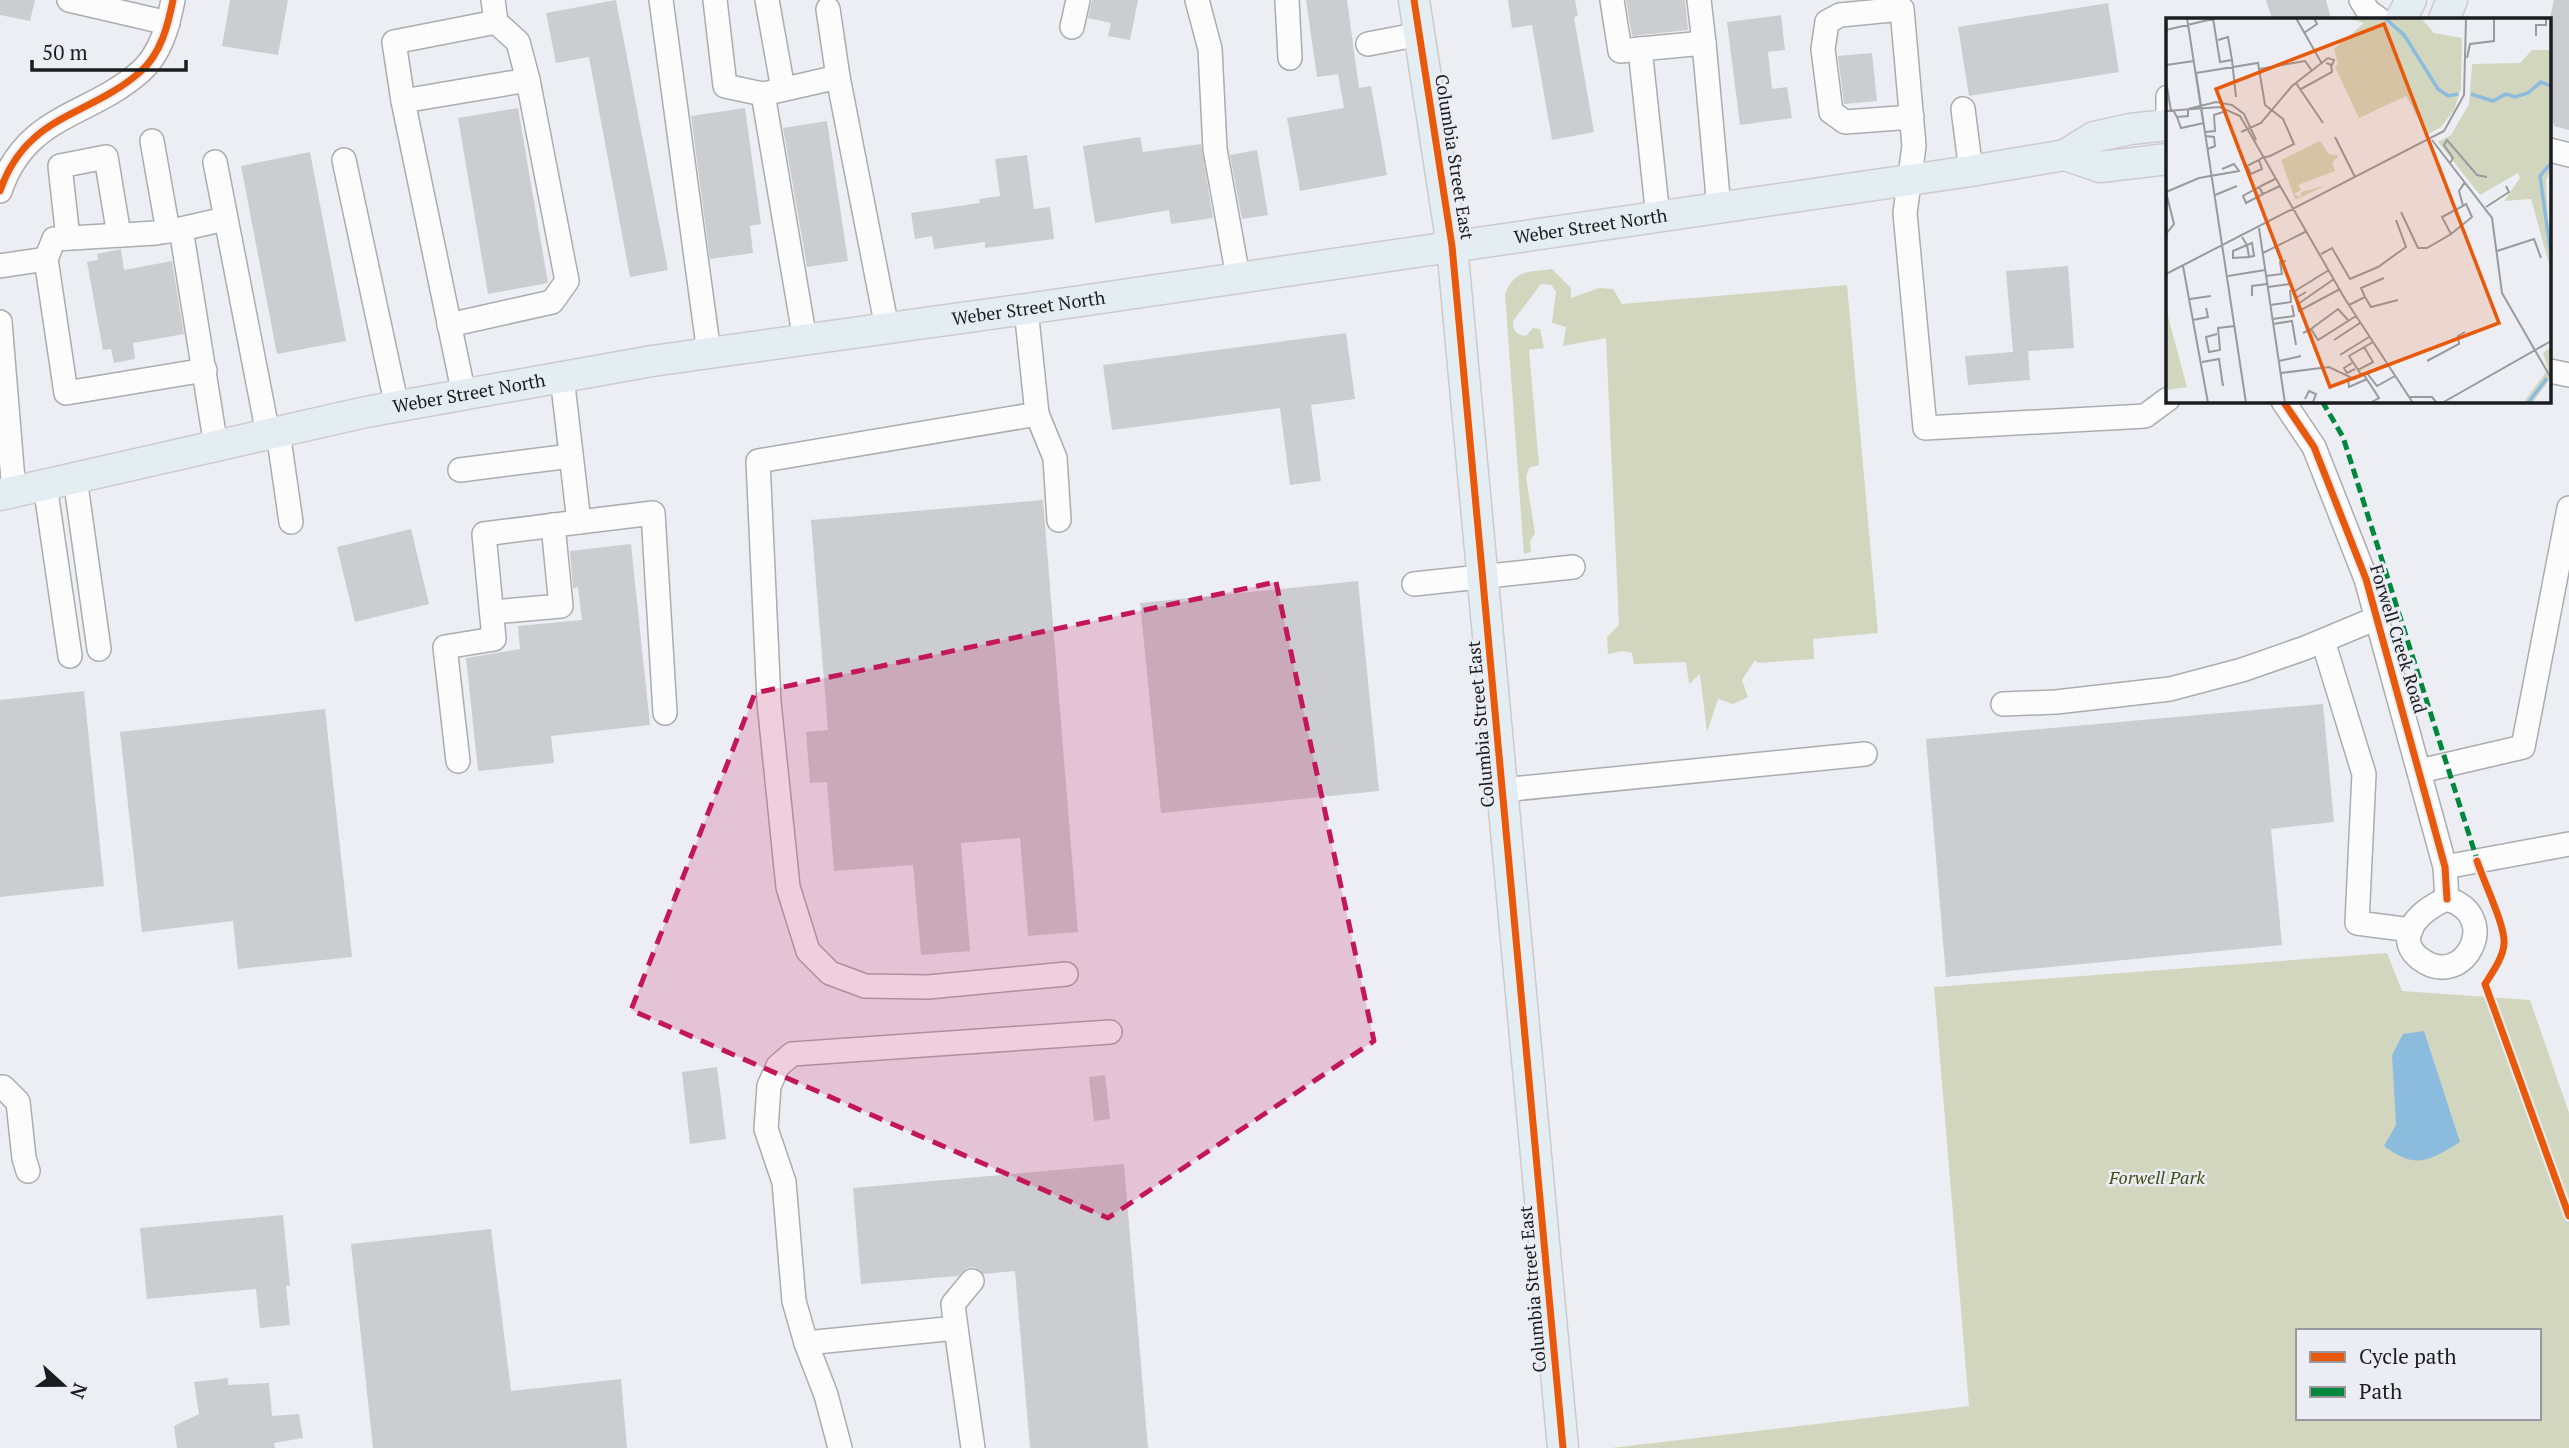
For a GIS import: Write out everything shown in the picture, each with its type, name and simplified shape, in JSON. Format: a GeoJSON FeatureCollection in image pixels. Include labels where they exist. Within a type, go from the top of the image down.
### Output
{"type":"FeatureCollection","features":[{"type":"Feature","properties":{"kind":"main road","name":"Columbia Street East"},"geometry":{"type":"LineString","coordinates":[[1414,0],[1452,246],[1563,1448]]}},
{"type":"Feature","properties":{"kind":"main road"},"geometry":{"type":"LineString","coordinates":[[2402,18],[2411,0]]}},
{"type":"Feature","properties":{"kind":"main road"},"geometry":{"type":"LineString","coordinates":[[2444,18],[2452,0]]}},
{"type":"Feature","properties":{"kind":"main road","name":"Weber Street North"},"geometry":{"type":"LineString","coordinates":[[7,493],[397,407],[562,377],[709,353],[1971,172],[2065,155],[2094,137],[2166,125]]}},
{"type":"Feature","properties":{"kind":"main road","name":"Weber Street North"},"geometry":{"type":"LineString","coordinates":[[2065,155],[2099,167],[2166,159]]}},
{"type":"Feature","properties":{"kind":"street"},"geometry":{"type":"LineString","coordinates":[[69,0],[168,23]]}},
{"type":"Feature","properties":{"kind":"street"},"geometry":{"type":"LineString","coordinates":[[0,191],[8,155],[52,123],[121,86],[142,71],[157,52],[173,0]]}},
{"type":"Feature","properties":{"kind":"street"},"geometry":{"type":"LineString","coordinates":[[661,0],[709,353]]}},
{"type":"Feature","properties":{"kind":"street"},"geometry":{"type":"LineString","coordinates":[[715,0],[725,86],[773,92],[838,77]]}},
{"type":"Feature","properties":{"kind":"street"},"geometry":{"type":"LineString","coordinates":[[767,0],[773,92],[805,340]]}},
{"type":"Feature","properties":{"kind":"street"},"geometry":{"type":"LineString","coordinates":[[1072,27],[1078,0]]}},
{"type":"Feature","properties":{"kind":"street"},"geometry":{"type":"LineString","coordinates":[[1197,0],[1210,49],[1215,149],[1238,277]]}},
{"type":"Feature","properties":{"kind":"street"},"geometry":{"type":"LineString","coordinates":[[1287,0],[1290,58]]}},
{"type":"Feature","properties":{"kind":"street"},"geometry":{"type":"LineString","coordinates":[[1612,0],[1620,51],[1704,43]]}},
{"type":"Feature","properties":{"kind":"street"},"geometry":{"type":"LineString","coordinates":[[1699,0],[1719,208]]}},
{"type":"Feature","properties":{"kind":"street"},"geometry":{"type":"LineString","coordinates":[[828,9],[838,77],[887,328]]}},
{"type":"Feature","properties":{"kind":"street"},"geometry":{"type":"LineString","coordinates":[[1912,117],[1845,122],[1831,112],[1823,49],[1827,22],[1833,17],[1902,9],[1912,117],[1914,146],[1905,214],[1925,428],[2145,416],[2166,400]]}},
{"type":"Feature","properties":{"kind":"street"},"geometry":{"type":"LineString","coordinates":[[449,325],[552,302],[567,281],[528,79],[518,42],[494,11],[394,42],[403,101],[449,325],[464,395]]}},
{"type":"Feature","properties":{"kind":"street"},"geometry":{"type":"LineString","coordinates":[[1368,44],[1420,34]]}},
{"type":"Feature","properties":{"kind":"street"},"geometry":{"type":"LineString","coordinates":[[1640,49],[1658,217]]}},
{"type":"Feature","properties":{"kind":"street"},"geometry":{"type":"LineString","coordinates":[[403,101],[528,79]]}},
{"type":"Feature","properties":{"kind":"street"},"geometry":{"type":"LineString","coordinates":[[1963,110],[1971,172]]}},
{"type":"Feature","properties":{"kind":"street"},"geometry":{"type":"LineString","coordinates":[[152,141],[205,370],[216,446]]}},
{"type":"Feature","properties":{"kind":"street"},"geometry":{"type":"LineString","coordinates":[[2552,151],[2569,155]]}},
{"type":"Feature","properties":{"kind":"street"},"geometry":{"type":"LineString","coordinates":[[68,238],[60,166],[106,157],[119,235]]}},
{"type":"Feature","properties":{"kind":"street"},"geometry":{"type":"LineString","coordinates":[[344,160],[397,407]]}},
{"type":"Feature","properties":{"kind":"street"},"geometry":{"type":"LineString","coordinates":[[215,162],[291,522]]}},
{"type":"Feature","properties":{"kind":"street"},"geometry":{"type":"LineString","coordinates":[[205,370],[66,393],[46,259],[54,239],[174,230],[225,219]]}},
{"type":"Feature","properties":{"kind":"street"},"geometry":{"type":"LineString","coordinates":[[0,265],[46,259]]}},
{"type":"Feature","properties":{"kind":"street"},"geometry":{"type":"LineString","coordinates":[[1026,309],[1037,414],[1055,458],[1059,520]]}},
{"type":"Feature","properties":{"kind":"street"},"geometry":{"type":"LineString","coordinates":[[0,322],[7,493]]}},
{"type":"Feature","properties":{"kind":"street"},"geometry":{"type":"LineString","coordinates":[[562,377],[579,522]]}},
{"type":"Feature","properties":{"kind":"street","name":"Forwell Creek Road"},"geometry":{"type":"LineString","coordinates":[[2284,402],[2314,447],[2366,579],[2445,867],[2447,899]]}},
{"type":"Feature","properties":{"kind":"street"},"geometry":{"type":"LineString","coordinates":[[1037,414],[758,461],[769,702],[788,887],[808,951],[830,973],[865,986],[928,987],[1066,975]]}},
{"type":"Feature","properties":{"kind":"street"},"geometry":{"type":"LineString","coordinates":[[460,470],[571,456]]}},
{"type":"Feature","properties":{"kind":"street"},"geometry":{"type":"LineString","coordinates":[[75,478],[99,649]]}},
{"type":"Feature","properties":{"kind":"street"},"geometry":{"type":"LineString","coordinates":[[45,485],[70,656]]}},
{"type":"Feature","properties":{"kind":"street"},"geometry":{"type":"LineString","coordinates":[[2420,771],[2523,747],[2569,508]]}},
{"type":"Feature","properties":{"kind":"street"},"geometry":{"type":"LineString","coordinates":[[458,761],[445,647],[495,639],[484,534],[653,513],[665,713]]}},
{"type":"Feature","properties":{"kind":"street"},"geometry":{"type":"LineString","coordinates":[[492,612],[561,606],[553,525]]}},
{"type":"Feature","properties":{"kind":"street"},"geometry":{"type":"LineString","coordinates":[[1414,584],[1573,567]]}},
{"type":"Feature","properties":{"kind":"street"},"geometry":{"type":"LineString","coordinates":[[2003,704],[2056,702],[2170,689],[2242,670],[2377,618]]}},
{"type":"Feature","properties":{"kind":"street"},"geometry":{"type":"LineString","coordinates":[[2323,641],[2364,774],[2357,923],[2411,930]]}},
{"type":"Feature","properties":{"kind":"street"},"geometry":{"type":"LineString","coordinates":[[1502,790],[1865,754]]}},
{"type":"Feature","properties":{"kind":"street"},"geometry":{"type":"LineString","coordinates":[[2445,867],[2569,844]]}},
{"type":"Feature","properties":{"kind":"street"},"geometry":{"type":"LineString","coordinates":[[2447,899],[2458,902],[2467,911],[2475,929],[2476,940],[2459,962],[2445,967],[2429,964],[2418,957],[2411,948],[2411,930],[2414,920],[2424,909],[2447,899]]}},
{"type":"Feature","properties":{"kind":"street"},"geometry":{"type":"LineString","coordinates":[[839,1448],[826,1395],[806,1343],[794,1301],[784,1182],[766,1129],[769,1086],[778,1066],[792,1054],[1110,1032]]}},
{"type":"Feature","properties":{"kind":"street"},"geometry":{"type":"LineString","coordinates":[[0,1087],[18,1102],[28,1171]]}},
{"type":"Feature","properties":{"kind":"street"},"geometry":{"type":"LineString","coordinates":[[972,1281],[953,1304],[973,1448]]}},
{"type":"Feature","properties":{"kind":"street"},"geometry":{"type":"LineString","coordinates":[[806,1343],[956,1328]]}},
{"type":"Feature","properties":{"kind":"highlighted area"},"geometry":{"type":"Polygon","coordinates":[[[1276,582],[1374,1041],[1108,1218],[631,1010],[755,693],[1276,582]]]}},
{"type":"Feature","properties":{"kind":"green space"},"geometry":{"type":"Polygon","coordinates":[[[1552,269],[1571,288],[1571,298],[1599,288],[1613,289],[1622,304],[1847,285],[1878,633],[1813,639],[1814,659],[1758,663],[1755,660],[1742,680],[1748,697],[1733,704],[1718,699],[1707,732],[1700,674],[1689,684],[1686,662],[1634,664],[1632,653],[1622,651],[1608,654],[1607,637],[1619,625],[1606,338],[1563,346],[1566,327],[1552,323],[1556,291],[1551,285],[1541,284],[1513,321],[1515,332],[1522,335],[1526,336],[1533,328],[1540,329],[1544,348],[1529,350],[1539,465],[1529,468],[1526,477],[1535,533],[1530,542],[1531,552],[1524,554],[1505,294],[1513,280],[1523,273],[1552,269]]]}},
{"type":"Feature","properties":{"kind":"green space","name":"Forwell Park"},"geometry":{"type":"Polygon","coordinates":[[[2387,953],[2402,991],[2530,1000],[2569,1113],[2569,1448],[1611,1448],[1969,1406],[1934,987],[2387,953]]]}},
{"type":"Feature","properties":{"kind":"water"},"geometry":{"type":"Polygon","coordinates":[[[2424,1031],[2460,1142],[2431,1158],[2414,1160],[2384,1146],[2396,1125],[2392,1055],[2403,1034],[2424,1031]]]}},
{"type":"Feature","properties":{"kind":"building"},"geometry":{"type":"Polygon","coordinates":[[[0,0],[35,0],[30,21],[0,15],[0,0]]]}},
{"type":"Feature","properties":{"kind":"building"},"geometry":{"type":"Polygon","coordinates":[[[230,0],[288,0],[278,55],[222,46],[230,0]]]}},
{"type":"Feature","properties":{"kind":"building"},"geometry":{"type":"Polygon","coordinates":[[[616,0],[668,270],[630,277],[589,57],[556,63],[546,13],[616,0]]]}},
{"type":"Feature","properties":{"kind":"building"},"geometry":{"type":"Polygon","coordinates":[[[1092,0],[1138,0],[1130,40],[1108,36],[1111,23],[1088,18],[1092,0]]]}},
{"type":"Feature","properties":{"kind":"building"},"geometry":{"type":"Polygon","coordinates":[[[1306,0],[1347,0],[1359,88],[1371,86],[1387,175],[1300,191],[1287,118],[1344,108],[1338,74],[1317,77],[1306,0]]]}},
{"type":"Feature","properties":{"kind":"building"},"geometry":{"type":"Polygon","coordinates":[[[1508,0],[1575,0],[1578,16],[1574,17],[1594,132],[1552,140],[1532,25],[1512,28],[1508,0]]]}},
{"type":"Feature","properties":{"kind":"building"},"geometry":{"type":"Polygon","coordinates":[[[1626,0],[1685,0],[1688,30],[1632,36],[1626,0]]]}},
{"type":"Feature","properties":{"kind":"building"},"geometry":{"type":"Polygon","coordinates":[[[2266,0],[2326,0],[2331,18],[2272,18],[2266,0]]]}},
{"type":"Feature","properties":{"kind":"building"},"geometry":{"type":"Polygon","coordinates":[[[2554,0],[2569,0],[2569,130],[2554,126],[2552,118],[2550,17],[2554,0]]]}},
{"type":"Feature","properties":{"kind":"building"},"geometry":{"type":"Polygon","coordinates":[[[2108,3],[2119,72],[1969,96],[1958,27],[2108,3]]]}},
{"type":"Feature","properties":{"kind":"building"},"geometry":{"type":"Polygon","coordinates":[[[1781,15],[1785,50],[1768,52],[1772,89],[1787,87],[1792,118],[1740,125],[1727,22],[1781,15]]]}},
{"type":"Feature","properties":{"kind":"building"},"geometry":{"type":"Polygon","coordinates":[[[1872,53],[1877,101],[1844,104],[1838,56],[1872,53]]]}},
{"type":"Feature","properties":{"kind":"building"},"geometry":{"type":"Polygon","coordinates":[[[518,108],[548,283],[488,294],[458,118],[518,108]]]}},
{"type":"Feature","properties":{"kind":"building"},"geometry":{"type":"Polygon","coordinates":[[[745,108],[761,224],[750,226],[753,253],[710,259],[691,116],[745,108]]]}},
{"type":"Feature","properties":{"kind":"building"},"geometry":{"type":"Polygon","coordinates":[[[827,121],[848,261],[807,267],[783,128],[827,121]]]}},
{"type":"Feature","properties":{"kind":"building"},"geometry":{"type":"Polygon","coordinates":[[[1140,137],[1143,152],[1201,144],[1213,218],[1171,224],[1169,210],[1095,223],[1083,146],[1140,137]]]}},
{"type":"Feature","properties":{"kind":"building"},"geometry":{"type":"Polygon","coordinates":[[[1257,150],[1268,215],[1242,219],[1230,155],[1257,150]]]}},
{"type":"Feature","properties":{"kind":"building"},"geometry":{"type":"Polygon","coordinates":[[[310,152],[346,341],[277,354],[241,166],[310,152]]]}},
{"type":"Feature","properties":{"kind":"building"},"geometry":{"type":"Polygon","coordinates":[[[1027,155],[1034,209],[1050,207],[1054,239],[985,248],[985,242],[934,249],[932,236],[915,239],[911,213],[980,203],[979,199],[1000,196],[995,159],[1027,155]]]}},
{"type":"Feature","properties":{"kind":"building"},"geometry":{"type":"Polygon","coordinates":[[[121,249],[124,270],[172,261],[184,334],[133,343],[135,359],[114,363],[111,349],[103,350],[87,262],[98,260],[97,254],[121,249]]]}},
{"type":"Feature","properties":{"kind":"building"},"geometry":{"type":"Polygon","coordinates":[[[2068,266],[2074,348],[2028,351],[2030,380],[1968,385],[1965,356],[2013,352],[2006,271],[2068,266]]]}},
{"type":"Feature","properties":{"kind":"building"},"geometry":{"type":"Polygon","coordinates":[[[1346,333],[1355,399],[1311,405],[1321,481],[1290,485],[1280,408],[1112,430],[1103,365],[1346,333]]]}},
{"type":"Feature","properties":{"kind":"building"},"geometry":{"type":"Polygon","coordinates":[[[1043,500],[1078,932],[1028,936],[1020,838],[961,843],[970,951],[921,955],[913,865],[834,871],[827,782],[810,783],[806,732],[828,730],[811,520],[1043,500]]]}},
{"type":"Feature","properties":{"kind":"building"},"geometry":{"type":"Polygon","coordinates":[[[411,529],[429,604],[355,622],[337,547],[411,529]]]}},
{"type":"Feature","properties":{"kind":"building"},"geometry":{"type":"Polygon","coordinates":[[[631,544],[650,725],[551,736],[554,763],[478,771],[466,658],[520,649],[518,626],[582,620],[578,587],[573,588],[570,551],[631,544]]]}},
{"type":"Feature","properties":{"kind":"building"},"geometry":{"type":"Polygon","coordinates":[[[1358,581],[1379,791],[1161,813],[1140,603],[1358,581]]]}},
{"type":"Feature","properties":{"kind":"building"},"geometry":{"type":"Polygon","coordinates":[[[84,691],[104,886],[0,897],[0,700],[84,691]]]}},
{"type":"Feature","properties":{"kind":"building"},"geometry":{"type":"Polygon","coordinates":[[[2323,704],[2334,822],[2271,829],[2282,945],[1946,977],[1926,739],[2323,704]]]}},
{"type":"Feature","properties":{"kind":"building"},"geometry":{"type":"Polygon","coordinates":[[[325,709],[352,957],[238,969],[233,921],[142,932],[120,732],[325,709]]]}},
{"type":"Feature","properties":{"kind":"building"},"geometry":{"type":"Polygon","coordinates":[[[717,1067],[726,1139],[690,1144],[682,1072],[717,1067]]]}},
{"type":"Feature","properties":{"kind":"building"},"geometry":{"type":"Polygon","coordinates":[[[1105,1075],[1110,1119],[1094,1121],[1089,1077],[1105,1075]]]}},
{"type":"Feature","properties":{"kind":"building"},"geometry":{"type":"Polygon","coordinates":[[[1124,1164],[1148,1448],[1030,1448],[1015,1271],[983,1274],[974,1267],[967,1268],[958,1276],[861,1284],[853,1188],[1124,1164]]]}},
{"type":"Feature","properties":{"kind":"building"},"geometry":{"type":"Polygon","coordinates":[[[283,1215],[290,1286],[286,1286],[290,1325],[260,1328],[256,1289],[147,1299],[140,1228],[283,1215]]]}},
{"type":"Feature","properties":{"kind":"building"},"geometry":{"type":"Polygon","coordinates":[[[491,1229],[511,1391],[621,1379],[627,1448],[373,1448],[351,1244],[491,1229]]]}},
{"type":"Feature","properties":{"kind":"building"},"geometry":{"type":"Polygon","coordinates":[[[228,1378],[228,1385],[269,1383],[272,1416],[299,1414],[303,1438],[274,1443],[275,1448],[177,1448],[174,1426],[199,1414],[194,1382],[228,1378]]]}},
{"type":"Feature","properties":{"kind":"marked path"},"geometry":{"type":"LineString","coordinates":[[2323,402],[2343,437],[2479,866]]}},
{"type":"Feature","properties":{"kind":"cycle path"},"geometry":{"type":"LineString","coordinates":[[0,191],[11,166],[42,131],[120,87],[147,65],[162,39],[173,0]]}},
{"type":"Feature","properties":{"kind":"cycle path"},"geometry":{"type":"LineString","coordinates":[[1414,0],[1452,246],[1563,1448]]}},
{"type":"Feature","properties":{"kind":"cycle path"},"geometry":{"type":"LineString","coordinates":[[2284,402],[2314,447],[2366,579],[2445,867],[2447,899]]}},
{"type":"Feature","properties":{"kind":"cycle path"},"geometry":{"type":"LineString","coordinates":[[2477,861],[2504,936],[2502,955],[2485,984],[2569,1216]]}}]}
